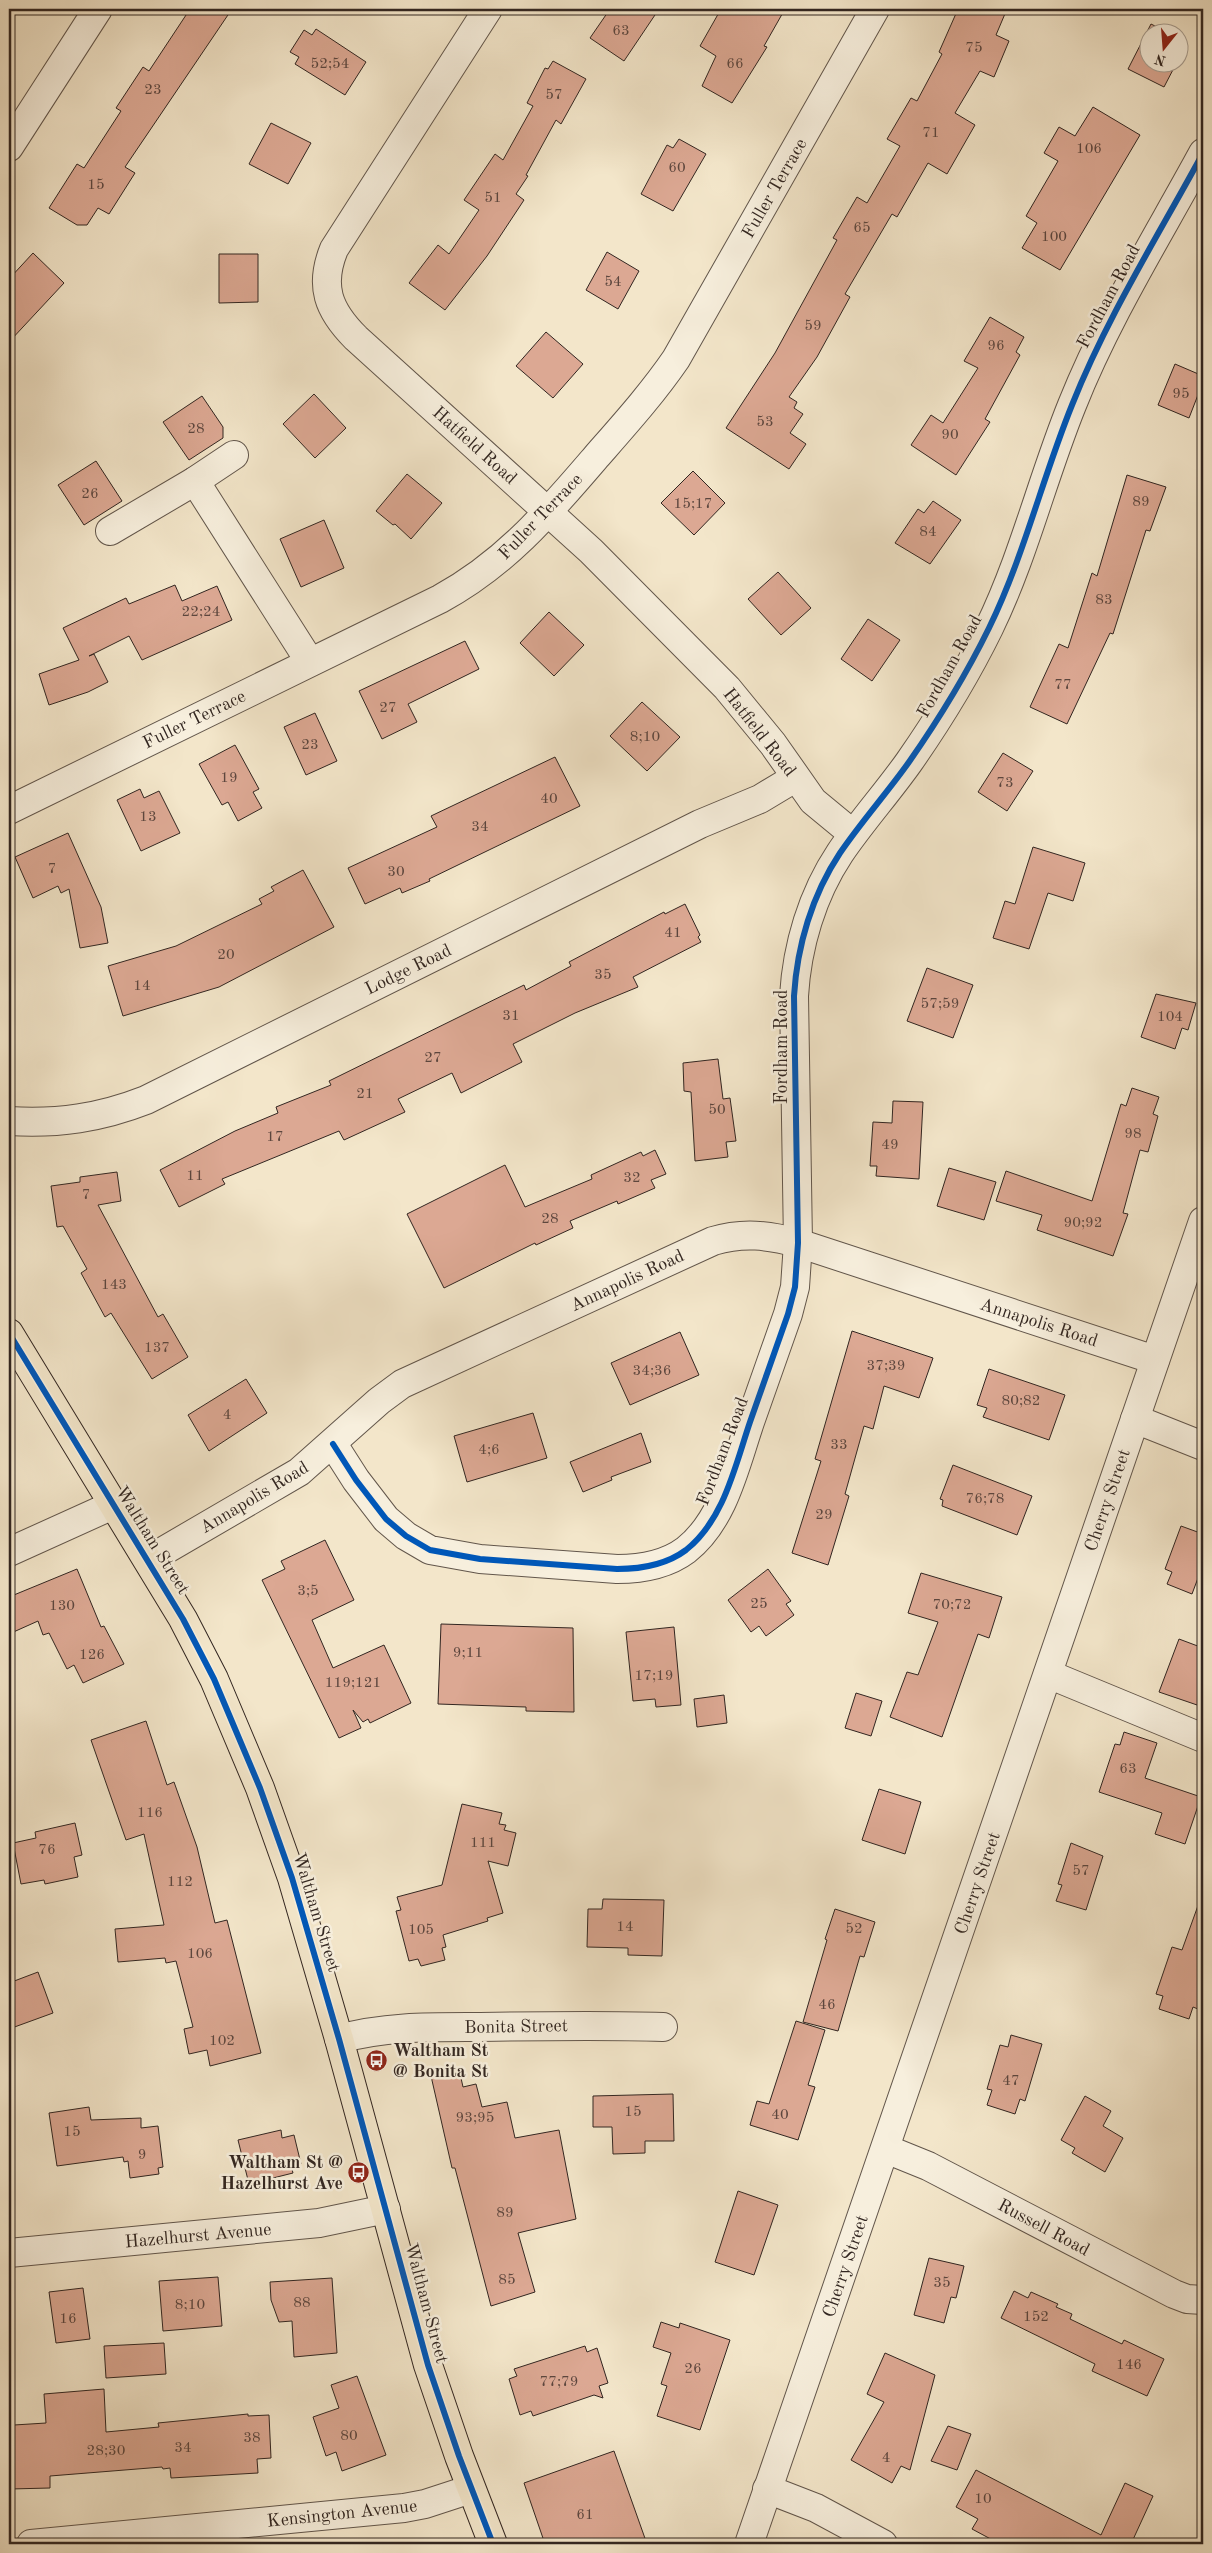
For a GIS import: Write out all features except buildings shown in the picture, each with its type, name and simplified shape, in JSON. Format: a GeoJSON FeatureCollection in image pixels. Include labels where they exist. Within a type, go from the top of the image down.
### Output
{"type":"FeatureCollection","features":[{"type":"Feature","properties":{"kind":"main road","name":"Waltham Street"},"geometry":{"type":"LineString","coordinates":[[9,1334],[148,1560],[199,1649],[260,1788],[292,1878],[339,2039],[428,2365],[471,2489],[493,2544]]}},
{"type":"Feature","properties":{"kind":"street"},"geometry":{"type":"LineString","coordinates":[[9,148],[98,9]]}},
{"type":"Feature","properties":{"kind":"street","name":"Hatfield Road"},"geometry":{"type":"LineString","coordinates":[[488,9],[334,249],[327,275],[327,294],[334,312],[356,338],[549,511],[726,688],[772,744],[795,778],[823,810],[853,834]]}},
{"type":"Feature","properties":{"kind":"street","name":"Fuller Terrace"},"geometry":{"type":"LineString","coordinates":[[9,810],[462,586],[511,550],[549,511],[648,396],[684,347],[875,9]]}},
{"type":"Feature","properties":{"kind":"street","name":"Fordham Road"},"geometry":{"type":"LineString","coordinates":[[333,1444],[386,1519],[406,1536],[430,1550],[480,1559],[617,1569],[645,1567],[668,1561],[686,1550],[703,1533],[722,1502],[792,1301],[797,1274],[794,1012],[797,962],[808,919],[831,868],[853,834],[892,786],[929,733],[961,681],[989,628],[1015,571],[1052,458],[1096,349],[1203,153]]}},
{"type":"Feature","properties":{"kind":"street"},"geometry":{"type":"LineString","coordinates":[[110,531],[195,481],[234,455]]}},
{"type":"Feature","properties":{"kind":"street"},"geometry":{"type":"LineString","coordinates":[[195,481],[310,662]]}},
{"type":"Feature","properties":{"kind":"street","name":"Lodge Road"},"geometry":{"type":"LineString","coordinates":[[9,1121],[47,1123],[80,1120],[113,1112],[146,1100],[700,824],[760,799],[795,778]]}},
{"type":"Feature","properties":{"kind":"street","name":"Cherry Street"},"geometry":{"type":"LineString","coordinates":[[749,2544],[1203,1221]]}},
{"type":"Feature","properties":{"kind":"street","name":"Annapolis Road"},"geometry":{"type":"LineString","coordinates":[[148,1560],[283,1484],[333,1444],[379,1401],[402,1384],[713,1241],[733,1236],[753,1234],[798,1243],[1155,1360]]}},
{"type":"Feature","properties":{"kind":"street"},"geometry":{"type":"LineString","coordinates":[[1135,1418],[1203,1446]]}},
{"type":"Feature","properties":{"kind":"street"},"geometry":{"type":"LineString","coordinates":[[9,1552],[113,1505]]}},
{"type":"Feature","properties":{"kind":"street"},"geometry":{"type":"LineString","coordinates":[[1048,1674],[1203,1738]]}},
{"type":"Feature","properties":{"kind":"street","name":"Bonita Street"},"geometry":{"type":"LineString","coordinates":[[339,2039],[378,2031],[418,2028],[591,2025],[663,2027]]}},
{"type":"Feature","properties":{"kind":"street","name":"Russell Road"},"geometry":{"type":"LineString","coordinates":[[886,2148],[941,2173],[1174,2294],[1187,2299],[1203,2300]]}},
{"type":"Feature","properties":{"kind":"street","name":"Hazelhurst Avenue"},"geometry":{"type":"LineString","coordinates":[[9,2253],[319,2223],[386,2208]]}},
{"type":"Feature","properties":{"kind":"street","name":"Kensington Avenue"},"geometry":{"type":"LineString","coordinates":[[31,2544],[404,2508],[425,2504],[471,2489]]}},
{"type":"Feature","properties":{"kind":"street"},"geometry":{"type":"LineString","coordinates":[[767,2489],[816,2508],[883,2544]]}},
{"type":"Feature","properties":{"kind":"cycle path"},"geometry":{"type":"LineString","coordinates":[[333,1444],[356,1480],[386,1519],[406,1536],[430,1550],[480,1559],[617,1569],[635,1568],[662,1563],[678,1555],[699,1538],[710,1524],[727,1491],[788,1314],[795,1287],[798,1243],[794,996],[802,940],[814,904],[821,886],[840,853],[901,774],[952,696],[971,663],[989,628],[1013,573],[1061,433],[1086,372],[1117,308],[1203,153]]}},
{"type":"Feature","properties":{"kind":"cycle path"},"geometry":{"type":"LineString","coordinates":[[9,1333],[183,1619],[214,1679],[260,1788],[292,1878],[339,2039],[428,2365],[459,2456],[493,2544]]}},
{"type":"Feature","properties":{"kind":"place","name":"Waltham St @ Bonita St"},"geometry":{"type":"Point","coordinates":[377,2060]}},
{"type":"Feature","properties":{"kind":"place","name":"Waltham St @ Hazelhurst Ave"},"geometry":{"type":"Point","coordinates":[359,2172]}}]}
